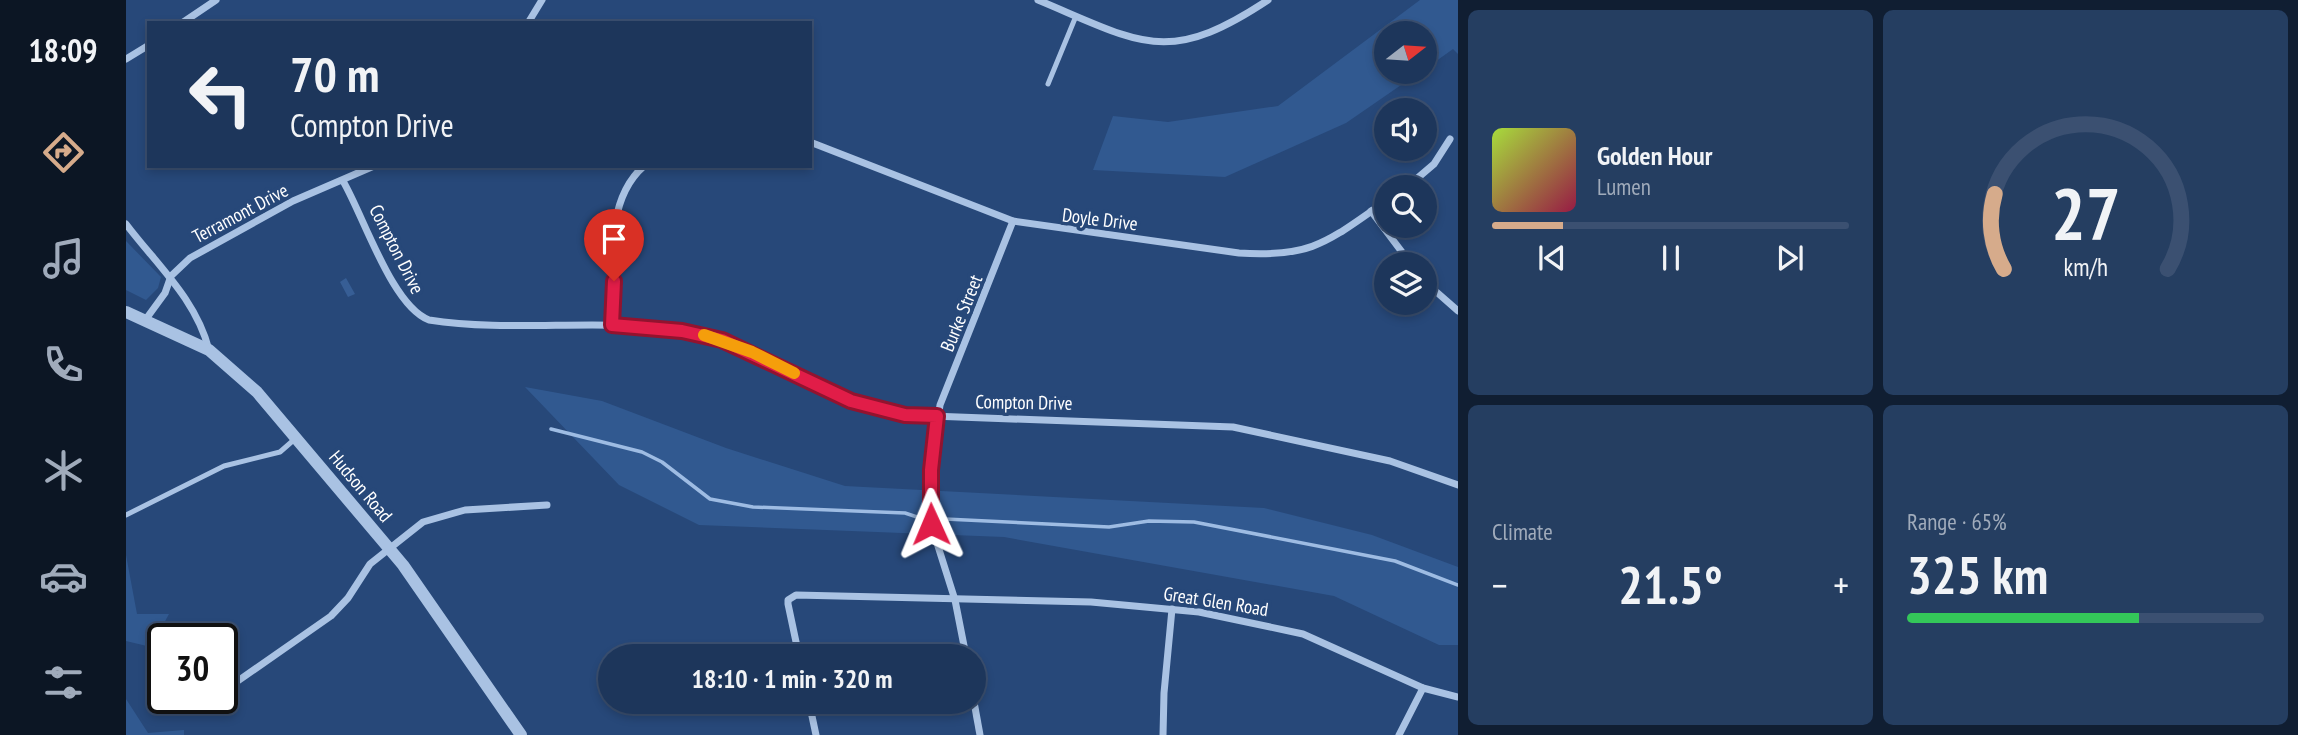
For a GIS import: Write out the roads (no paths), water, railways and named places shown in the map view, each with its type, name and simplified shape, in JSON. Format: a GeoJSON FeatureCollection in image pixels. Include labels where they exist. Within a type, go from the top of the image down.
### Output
{"type":"FeatureCollection","features":[{"type":"Feature","properties":{"kind":"street"},"geometry":{"type":"LineString","coordinates":[[185,21],[216,0]]}},
{"type":"Feature","properties":{"kind":"street"},"geometry":{"type":"LineString","coordinates":[[529,21],[542,0]]}},
{"type":"Feature","properties":{"kind":"street"},"geometry":{"type":"LineString","coordinates":[[1038,0],[1133,38],[1174,43],[1220,30],[1268,0]]}},
{"type":"Feature","properties":{"kind":"street"},"geometry":{"type":"LineString","coordinates":[[126,60],[147,46]]}},
{"type":"Feature","properties":{"kind":"street"},"geometry":{"type":"LineString","coordinates":[[1421,175],[1434,164],[1450,139]]}},
{"type":"Feature","properties":{"kind":"street","name":"Doyle Drive"},"geometry":{"type":"LineString","coordinates":[[812,143],[1013,222],[1239,253],[1276,255],[1319,244],[1374,209]]}},
{"type":"Feature","properties":{"kind":"street","name":"Terramont Drive"},"geometry":{"type":"LineString","coordinates":[[146,318],[165,293],[171,276],[190,258],[249,224],[370,168]]}},
{"type":"Feature","properties":{"kind":"street"},"geometry":{"type":"LineString","coordinates":[[612,325],[618,210],[626,187],[642,168]]}},
{"type":"Feature","properties":{"kind":"street","name":"Compton Drive"},"geometry":{"type":"LineString","coordinates":[[342,181],[397,291],[415,314],[440,321],[612,325],[682,331],[722,340],[862,404],[905,415],[1233,427],[1390,461],[1458,485]]}},
{"type":"Feature","properties":{"kind":"street"},"geometry":{"type":"LineString","coordinates":[[1371,211],[1402,252]]}},
{"type":"Feature","properties":{"kind":"street","name":"Burke Street"},"geometry":{"type":"LineString","coordinates":[[964,644],[955,600],[931,524],[931,470],[937,416],[1013,222]]}},
{"type":"Feature","properties":{"kind":"street"},"geometry":{"type":"LineString","coordinates":[[126,224],[171,276],[202,324],[209,350]]}},
{"type":"Feature","properties":{"kind":"street"},"geometry":{"type":"LineString","coordinates":[[1437,292],[1458,311]]}},
{"type":"Feature","properties":{"kind":"street","name":"Hudson Road"},"geometry":{"type":"LineString","coordinates":[[126,312],[146,318],[209,350],[257,392],[389,548],[521,735]]}},
{"type":"Feature","properties":{"kind":"street"},"geometry":{"type":"LineString","coordinates":[[238,681],[331,616],[348,597],[370,564],[413,528],[446,513],[547,505]]}},
{"type":"Feature","properties":{"kind":"street","name":"Great Glen Road"},"geometry":{"type":"LineString","coordinates":[[796,644],[788,604],[792,596],[1091,602],[1216,615],[1303,634],[1423,688],[1458,697]]}},
{"type":"Feature","properties":{"kind":"street"},"geometry":{"type":"LineString","coordinates":[[1163,735],[1172,609]]}},
{"type":"Feature","properties":{"kind":"street"},"geometry":{"type":"LineString","coordinates":[[1399,735],[1423,688]]}},
{"type":"Feature","properties":{"kind":"street"},"geometry":{"type":"LineString","coordinates":[[812,714],[816,735]]}},
{"type":"Feature","properties":{"kind":"street"},"geometry":{"type":"LineString","coordinates":[[976,714],[980,735]]}},
{"type":"Feature","properties":{"kind":"lane"},"geometry":{"type":"LineString","coordinates":[[1048,84],[1076,16]]}},
{"type":"Feature","properties":{"kind":"lane"},"geometry":{"type":"LineString","coordinates":[[126,515],[224,466],[280,452],[296,438]]}},
{"type":"Feature","properties":{"kind":"waterway"},"geometry":{"type":"LineString","coordinates":[[551,429],[642,452],[662,462],[710,499],[753,507],[905,513],[920,518]]}},
{"type":"Feature","properties":{"kind":"waterway"},"geometry":{"type":"LineString","coordinates":[[945,519],[1109,527],[1149,521],[1194,522],[1395,561],[1458,585]]}}]}
